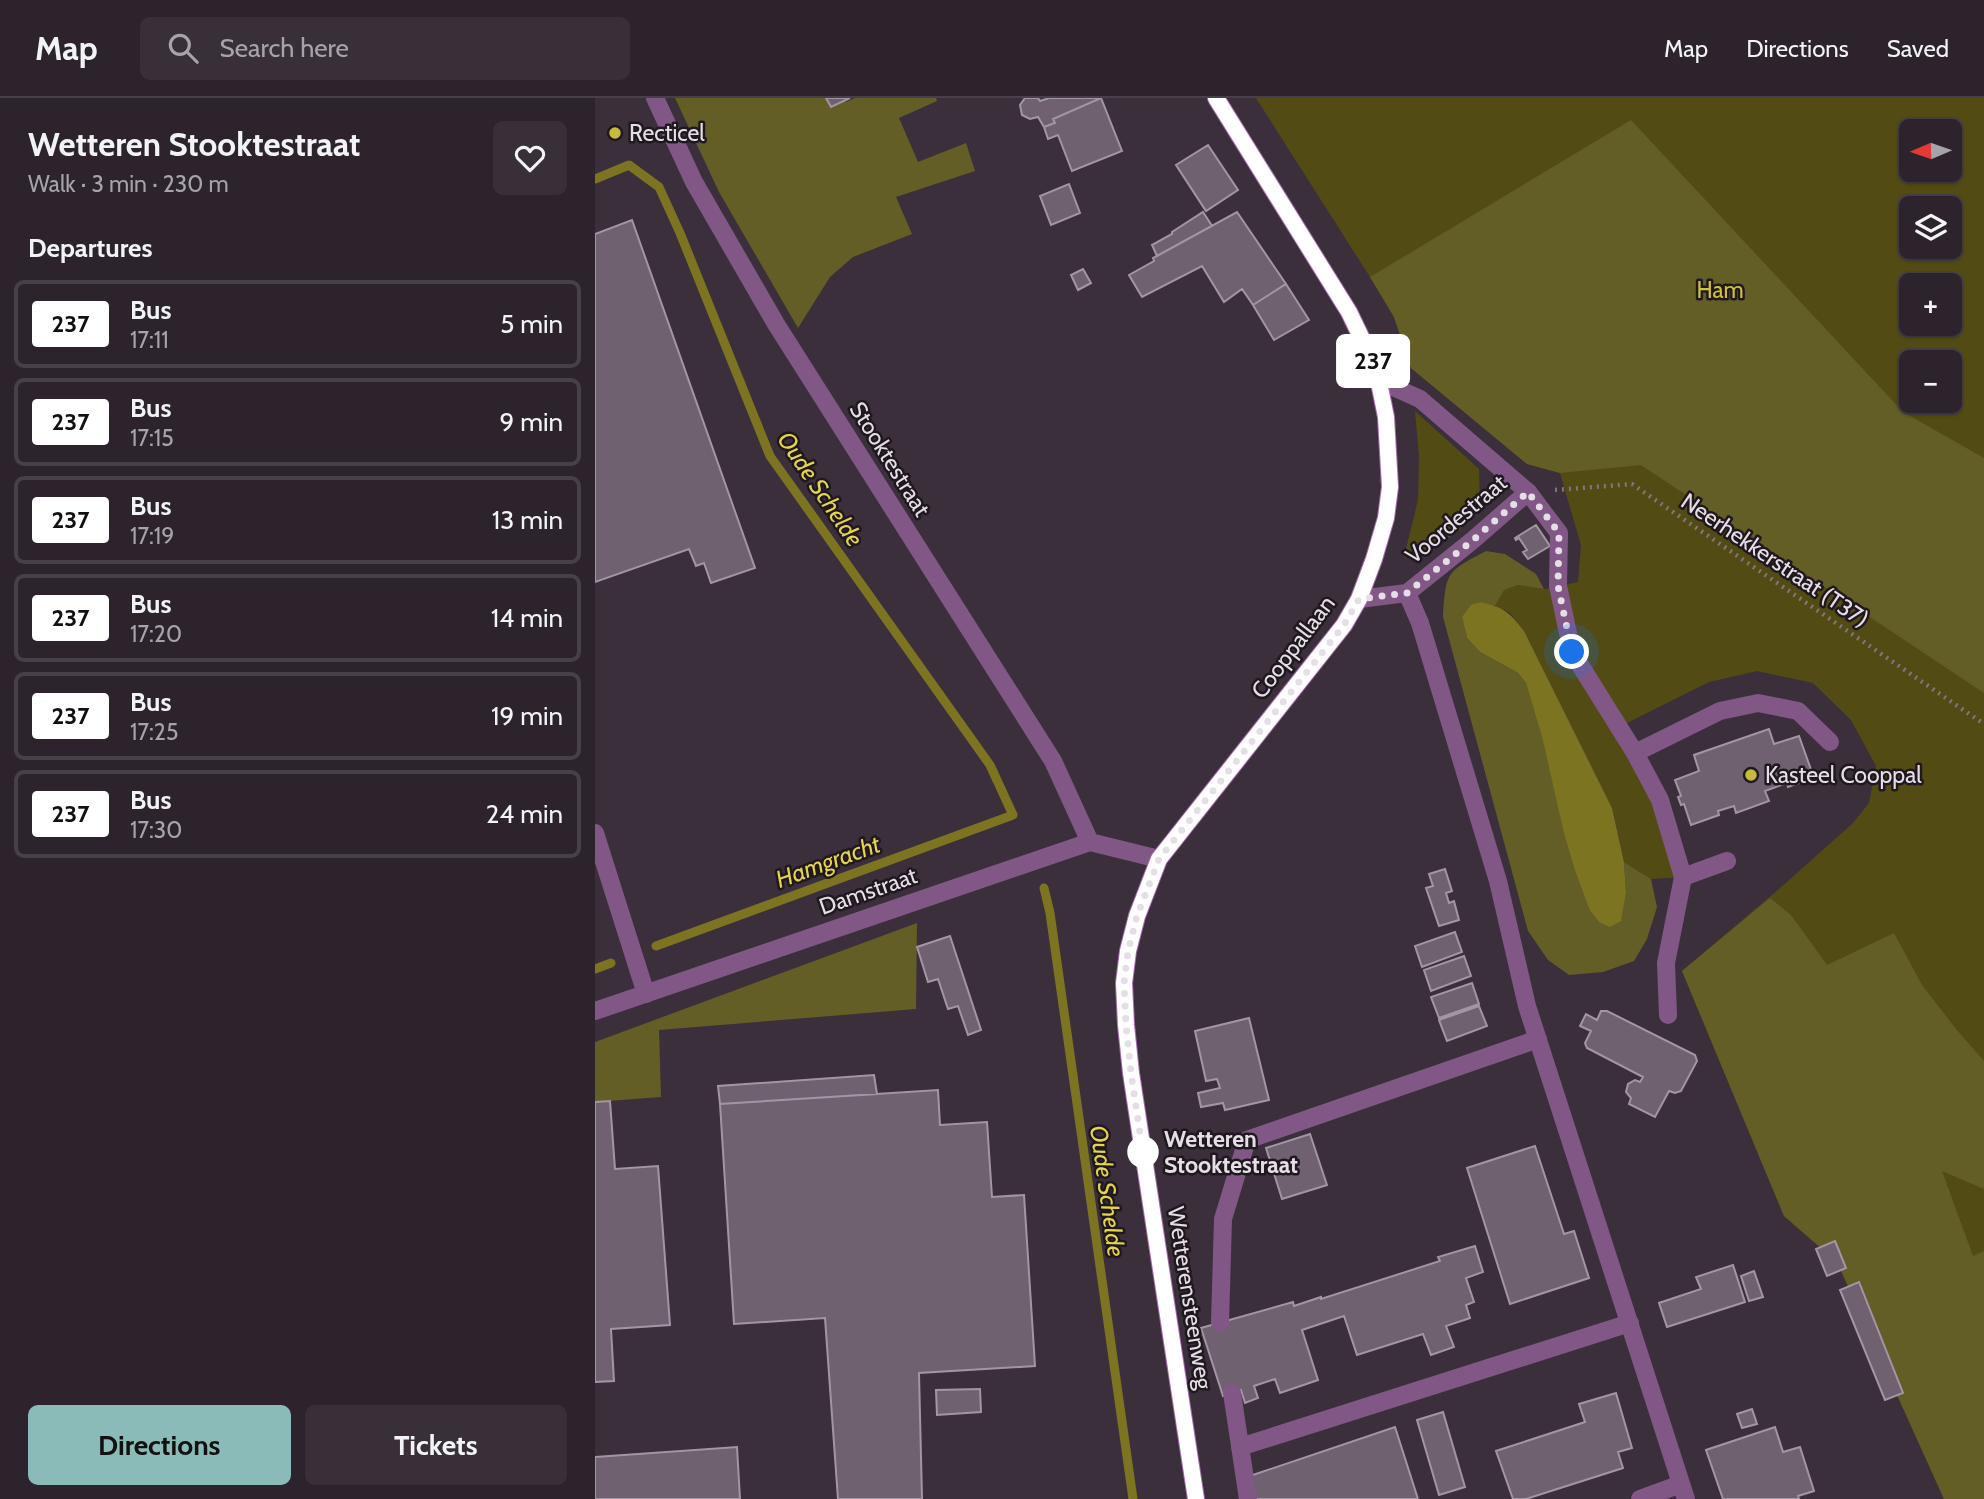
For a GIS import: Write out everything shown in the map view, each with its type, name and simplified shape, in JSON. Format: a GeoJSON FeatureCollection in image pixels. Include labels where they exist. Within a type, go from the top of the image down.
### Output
{"type":"FeatureCollection","features":[{"type":"Feature","properties":{"kind":"street","name":"Stooktestraat"},"geometry":{"type":"LineString","coordinates":[[655,98],[694,182],[776,324],[1053,761],[1090,842]]}},
{"type":"Feature","properties":{"kind":"street","name":"Cooppallaan"},"geometry":{"type":"LineString","coordinates":[[1159,859],[1344,625],[1359,599],[1380,538],[1390,487],[1386,417],[1376,368],[1349,312],[1216,98]]}},
{"type":"Feature","properties":{"kind":"street","name":"Voordestraat"},"geometry":{"type":"LineString","coordinates":[[1359,599],[1407,593],[1528,492],[1420,398],[1378,380]]}},
{"type":"Feature","properties":{"kind":"street"},"geometry":{"type":"LineString","coordinates":[[1528,492],[1559,533],[1558,586],[1572,652],[1635,753],[1660,800],[1682,877],[1666,963],[1668,1015]]}},
{"type":"Feature","properties":{"kind":"street"},"geometry":{"type":"LineString","coordinates":[[1407,593],[1420,623],[1498,881],[1527,1006],[1684,1492],[1640,1499]]}},
{"type":"Feature","properties":{"kind":"street"},"geometry":{"type":"LineString","coordinates":[[1635,753],[1720,711],[1758,703],[1798,711],[1830,742]]}},
{"type":"Feature","properties":{"kind":"street"},"geometry":{"type":"LineString","coordinates":[[595,833],[646,994]]}},
{"type":"Feature","properties":{"kind":"street"},"geometry":{"type":"LineString","coordinates":[[1090,842],[1159,859]]}},
{"type":"Feature","properties":{"kind":"street","name":"Damstraat"},"geometry":{"type":"LineString","coordinates":[[595,1011],[1090,842]]}},
{"type":"Feature","properties":{"kind":"street","name":"Wetterensteenweg"},"geometry":{"type":"LineString","coordinates":[[1159,859],[1137,916],[1128,951],[1124,983],[1126,1025],[1196,1499]]}},
{"type":"Feature","properties":{"kind":"street"},"geometry":{"type":"LineString","coordinates":[[1682,877],[1727,861]]}},
{"type":"Feature","properties":{"kind":"street"},"geometry":{"type":"LineString","coordinates":[[1220,1323],[1223,1219],[1247,1140],[1538,1039]]}},
{"type":"Feature","properties":{"kind":"street"},"geometry":{"type":"LineString","coordinates":[[1240,1447],[1629,1323]]}},
{"type":"Feature","properties":{"kind":"street"},"geometry":{"type":"LineString","coordinates":[[1232,1393],[1248,1499]]}},
{"type":"Feature","properties":{"kind":"path","name":"Neerhekkerstraat (T37)"},"geometry":{"type":"LineString","coordinates":[[1528,492],[1632,484],[1984,724]]}},
{"type":"Feature","properties":{"kind":"green space"},"geometry":{"type":"Polygon","coordinates":[[[675,98],[844,98],[846,102],[855,98],[936,98],[937,101],[899,118],[918,162],[966,143],[975,171],[896,197],[912,234],[853,257],[830,277],[798,328],[719,192],[675,98]]]}},
{"type":"Feature","properties":{"kind":"green space","name":"Ham"},"geometry":{"type":"Polygon","coordinates":[[[1256,98],[1984,98],[1984,1499],[1944,1499],[1837,1262],[1784,1216],[1682,971],[1853,823],[1869,803],[1876,766],[1851,720],[1813,683],[1757,671],[1709,682],[1619,727],[1635,753],[1683,877],[1651,879],[1624,862],[1612,808],[1524,631],[1510,613],[1495,606],[1503,590],[1518,585],[1545,589],[1578,582],[1581,545],[1560,473],[1527,464],[1411,368],[1394,317],[1256,98]]]}},
{"type":"Feature","properties":{"kind":"green space","name":"Ham"},"geometry":{"type":"Polygon","coordinates":[[[1631,120],[1899,408],[1899,413],[1905,413],[1984,458],[1984,693],[1641,465],[1560,473],[1527,464],[1411,368],[1394,317],[1370,277],[1631,120]]]}},
{"type":"Feature","properties":{"kind":"green space"},"geometry":{"type":"Polygon","coordinates":[[[1415,411],[1479,469],[1480,502],[1460,530],[1435,547],[1404,557],[1418,500],[1419,456],[1415,411]]]}},
{"type":"Feature","properties":{"kind":"green space"},"geometry":{"type":"Polygon","coordinates":[[[1486,551],[1505,554],[1536,574],[1544,589],[1518,585],[1504,590],[1495,606],[1481,602],[1462,617],[1467,638],[1480,652],[1518,673],[1526,683],[1544,740],[1563,830],[1590,911],[1599,922],[1626,892],[1624,862],[1651,879],[1657,907],[1647,939],[1634,961],[1603,972],[1569,975],[1548,960],[1528,931],[1443,617],[1445,591],[1451,575],[1463,564],[1486,551]]]}},
{"type":"Feature","properties":{"kind":"green space"},"geometry":{"type":"Polygon","coordinates":[[[1770,898],[1791,915],[1827,965],[1894,933],[1922,985],[1984,1061],[1984,1189],[1942,1171],[1973,1256],[1984,1251],[1984,1499],[1944,1499],[1837,1262],[1784,1216],[1682,971],[1770,898]]]}},
{"type":"Feature","properties":{"kind":"green space"},"geometry":{"type":"Polygon","coordinates":[[[917,923],[916,1009],[659,1030],[661,1097],[595,1102],[595,1042],[917,923]]]}},
{"type":"Feature","properties":{"kind":"shaded area"},"geometry":{"type":"Polygon","coordinates":[[[1481,602],[1506,612],[1524,631],[1612,808],[1624,862],[1626,892],[1621,921],[1610,927],[1599,922],[1590,911],[1575,870],[1526,683],[1518,673],[1480,652],[1467,638],[1462,617],[1471,605],[1481,602]]]}},
{"type":"Feature","properties":{"kind":"building"},"geometry":{"type":"Polygon","coordinates":[[[826,98],[850,98],[831,107],[826,98]]]}},
{"type":"Feature","properties":{"kind":"building"},"geometry":{"type":"Polygon","coordinates":[[[1025,98],[1038,98],[1040,101],[1049,98],[1101,98],[1053,119],[1055,123],[1044,127],[1038,117],[1030,119],[1022,115],[1020,105],[1025,98]]]}},
{"type":"Feature","properties":{"kind":"building"},"geometry":{"type":"Polygon","coordinates":[[[1101,98],[1122,151],[1072,171],[1058,135],[1048,139],[1044,127],[1055,123],[1053,119],[1101,98]]]}},
{"type":"Feature","properties":{"kind":"building"},"geometry":{"type":"Polygon","coordinates":[[[1208,145],[1238,190],[1206,211],[1176,165],[1208,145]]]}},
{"type":"Feature","properties":{"kind":"building"},"geometry":{"type":"Polygon","coordinates":[[[1069,184],[1080,213],[1051,225],[1040,196],[1069,184]]]}},
{"type":"Feature","properties":{"kind":"building"},"geometry":{"type":"Polygon","coordinates":[[[1203,212],[1212,226],[1157,256],[1152,245],[1203,212]]]}},
{"type":"Feature","properties":{"kind":"building"},"geometry":{"type":"Polygon","coordinates":[[[1237,212],[1286,284],[1253,305],[1242,289],[1224,302],[1202,266],[1142,297],[1129,275],[1154,261],[1153,258],[1237,212]]]}},
{"type":"Feature","properties":{"kind":"building"},"geometry":{"type":"Polygon","coordinates":[[[632,220],[755,568],[711,583],[704,563],[696,566],[689,549],[595,582],[595,234],[632,220]]]}},
{"type":"Feature","properties":{"kind":"building"},"geometry":{"type":"Polygon","coordinates":[[[1083,269],[1091,283],[1078,290],[1071,275],[1083,269]]]}},
{"type":"Feature","properties":{"kind":"building"},"geometry":{"type":"Polygon","coordinates":[[[1286,284],[1309,320],[1274,340],[1253,305],[1286,284]]]}},
{"type":"Feature","properties":{"kind":"building"},"geometry":{"type":"Polygon","coordinates":[[[1536,525],[1550,546],[1528,559],[1523,552],[1527,550],[1519,538],[1515,538],[1536,525]]]}},
{"type":"Feature","properties":{"kind":"building","name":"Kasteel Cooppal"},"geometry":{"type":"Polygon","coordinates":[[[1769,729],[1774,744],[1799,736],[1814,778],[1765,791],[1769,801],[1736,813],[1734,806],[1718,811],[1719,815],[1691,825],[1684,804],[1681,805],[1678,797],[1681,796],[1675,780],[1699,771],[1694,755],[1769,729]]]}},
{"type":"Feature","properties":{"kind":"building"},"geometry":{"type":"Polygon","coordinates":[[[1445,869],[1452,891],[1446,893],[1449,903],[1454,901],[1459,920],[1439,926],[1426,888],[1433,886],[1429,874],[1445,869]]]}},
{"type":"Feature","properties":{"kind":"building"},"geometry":{"type":"Polygon","coordinates":[[[1455,932],[1462,952],[1422,967],[1415,946],[1455,932]]]}},
{"type":"Feature","properties":{"kind":"building"},"geometry":{"type":"Polygon","coordinates":[[[950,936],[981,1030],[968,1035],[958,1006],[948,1009],[938,979],[928,982],[917,947],[950,936]]]}},
{"type":"Feature","properties":{"kind":"building"},"geometry":{"type":"Polygon","coordinates":[[[1464,956],[1471,976],[1431,991],[1424,970],[1464,956]]]}},
{"type":"Feature","properties":{"kind":"building"},"geometry":{"type":"Polygon","coordinates":[[[1472,983],[1479,1004],[1439,1018],[1431,997],[1472,983]]]}},
{"type":"Feature","properties":{"kind":"building"},"geometry":{"type":"Polygon","coordinates":[[[1479,1006],[1487,1026],[1447,1041],[1439,1020],[1479,1006]]]}},
{"type":"Feature","properties":{"kind":"building"},"geometry":{"type":"Polygon","coordinates":[[[1601,1011],[1607,1011],[1695,1055],[1697,1061],[1681,1091],[1669,1091],[1655,1117],[1629,1104],[1631,1098],[1626,1092],[1628,1084],[1635,1080],[1640,1082],[1643,1077],[1587,1048],[1585,1043],[1591,1031],[1580,1026],[1586,1014],[1597,1020],[1601,1011]]]}},
{"type":"Feature","properties":{"kind":"building"},"geometry":{"type":"Polygon","coordinates":[[[1249,1018],[1269,1100],[1225,1110],[1223,1103],[1201,1107],[1198,1093],[1220,1088],[1217,1079],[1206,1081],[1195,1031],[1249,1018]]]}},
{"type":"Feature","properties":{"kind":"building"},"geometry":{"type":"Polygon","coordinates":[[[874,1075],[877,1094],[720,1104],[718,1086],[874,1075]]]}},
{"type":"Feature","properties":{"kind":"building"},"geometry":{"type":"Polygon","coordinates":[[[938,1090],[940,1125],[987,1122],[992,1197],[1024,1195],[1035,1366],[919,1373],[922,1499],[838,1499],[825,1318],[734,1324],[720,1104],[938,1090]]]}},
{"type":"Feature","properties":{"kind":"building"},"geometry":{"type":"Polygon","coordinates":[[[610,1101],[615,1169],[658,1166],[670,1325],[611,1329],[614,1381],[595,1382],[595,1102],[610,1101]]]}},
{"type":"Feature","properties":{"kind":"building"},"geometry":{"type":"Polygon","coordinates":[[[1310,1134],[1327,1185],[1282,1199],[1266,1148],[1310,1134]]]}},
{"type":"Feature","properties":{"kind":"building"},"geometry":{"type":"Polygon","coordinates":[[[1535,1146],[1564,1234],[1574,1231],[1589,1278],[1510,1304],[1467,1168],[1535,1146]]]}},
{"type":"Feature","properties":{"kind":"building"},"geometry":{"type":"Polygon","coordinates":[[[1835,1241],[1846,1268],[1827,1276],[1816,1249],[1835,1241]]]}},
{"type":"Feature","properties":{"kind":"building"},"geometry":{"type":"Polygon","coordinates":[[[1475,1246],[1483,1272],[1466,1278],[1474,1302],[1466,1305],[1470,1318],[1446,1326],[1454,1347],[1431,1355],[1423,1334],[1357,1355],[1344,1316],[1302,1330],[1318,1380],[1280,1393],[1275,1379],[1254,1386],[1258,1398],[1245,1403],[1241,1390],[1223,1396],[1201,1328],[1293,1302],[1294,1306],[1321,1299],[1440,1261],[1438,1257],[1475,1246]]]}},
{"type":"Feature","properties":{"kind":"building"},"geometry":{"type":"Polygon","coordinates":[[[1733,1265],[1745,1302],[1667,1327],[1659,1303],[1701,1289],[1696,1277],[1733,1265]]]}},
{"type":"Feature","properties":{"kind":"building"},"geometry":{"type":"Polygon","coordinates":[[[1754,1271],[1763,1297],[1749,1301],[1741,1276],[1754,1271]]]}},
{"type":"Feature","properties":{"kind":"building"},"geometry":{"type":"Polygon","coordinates":[[[1859,1282],[1903,1393],[1885,1400],[1840,1290],[1859,1282]]]}},
{"type":"Feature","properties":{"kind":"building"},"geometry":{"type":"Polygon","coordinates":[[[980,1389],[981,1412],[937,1415],[936,1390],[980,1389]]]}},
{"type":"Feature","properties":{"kind":"building"},"geometry":{"type":"Polygon","coordinates":[[[1616,1393],[1632,1448],[1618,1452],[1623,1468],[1526,1499],[1513,1499],[1496,1451],[1585,1422],[1579,1404],[1616,1393]]]}},
{"type":"Feature","properties":{"kind":"building"},"geometry":{"type":"Polygon","coordinates":[[[1752,1409],[1757,1424],[1742,1428],[1737,1414],[1752,1409]]]}},
{"type":"Feature","properties":{"kind":"building"},"geometry":{"type":"Polygon","coordinates":[[[1443,1412],[1465,1487],[1439,1495],[1417,1420],[1443,1412]]]}},
{"type":"Feature","properties":{"kind":"building"},"geometry":{"type":"Polygon","coordinates":[[[1395,1427],[1418,1499],[1254,1499],[1247,1477],[1395,1427]]]}},
{"type":"Feature","properties":{"kind":"building"},"geometry":{"type":"Polygon","coordinates":[[[1775,1427],[1783,1452],[1800,1447],[1814,1491],[1798,1496],[1799,1499],[1723,1499],[1706,1450],[1775,1427]]]}},
{"type":"Feature","properties":{"kind":"building"},"geometry":{"type":"Polygon","coordinates":[[[737,1447],[740,1499],[595,1499],[595,1457],[737,1447]]]}},
{"type":"Feature","properties":{"kind":"waterway","name":"Oude Schelde"},"geometry":{"type":"LineString","coordinates":[[595,179],[629,165],[659,187],[770,456],[990,765],[1013,815],[656,946]]}},
{"type":"Feature","properties":{"kind":"waterway","name":"Oude Schelde"},"geometry":{"type":"LineString","coordinates":[[1044,888],[1050,913],[1133,1499]]}},
{"type":"Feature","properties":{"kind":"waterway","name":"Hamgracht"},"geometry":{"type":"LineString","coordinates":[[595,969],[611,963]]}},
{"type":"Feature","properties":{"kind":"bus line","name":"237"},"geometry":{"type":"LineString","coordinates":[[1196,1499],[1131,1073],[1124,983],[1128,951],[1137,916],[1159,859],[1344,625],[1359,599],[1386,518],[1390,487],[1386,417],[1376,368],[1349,312],[1216,98]]}},
{"type":"Feature","properties":{"kind":"place","name":"Recticel"},"geometry":{"type":"Point","coordinates":[615,133]}},
{"type":"Feature","properties":{"kind":"place","name":"Kasteel Cooppal"},"geometry":{"type":"Point","coordinates":[1751,775]}},
{"type":"Feature","properties":{"kind":"place","name":"Wetteren Stooktestraat"},"geometry":{"type":"Point","coordinates":[1143,1152]}},
{"type":"Feature","properties":{"kind":"route"},"geometry":{"type":"LineString","coordinates":[[1143,1152],[1131,1073],[1124,983],[1128,951],[1137,916],[1159,859],[1344,625],[1359,599],[1407,593],[1528,492],[1559,533],[1558,586],[1572,652]]}}]}
